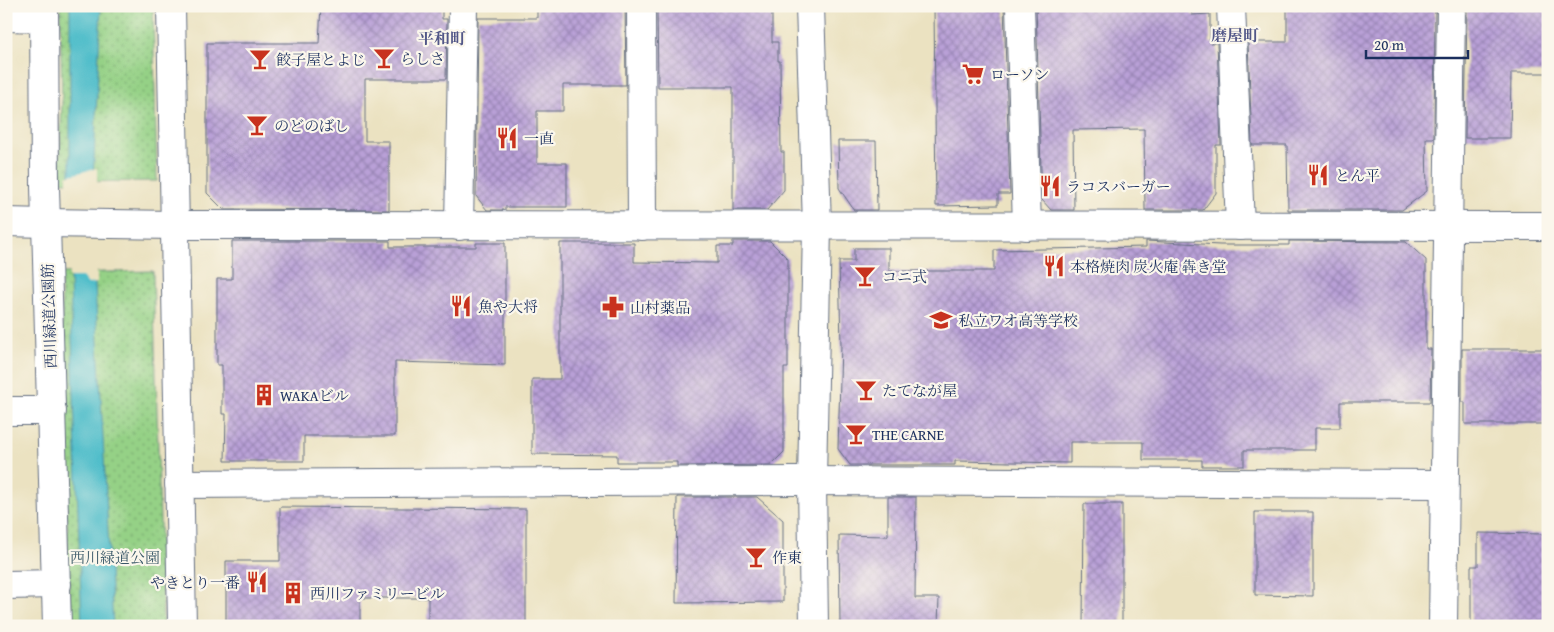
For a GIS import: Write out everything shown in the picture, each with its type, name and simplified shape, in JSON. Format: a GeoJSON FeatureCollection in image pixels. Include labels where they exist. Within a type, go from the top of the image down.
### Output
{"type":"FeatureCollection","features":[{"type":"Feature","properties":{"kind":"street"},"geometry":{"type":"LineString","coordinates":[[170,6],[182,626]]}},
{"type":"Feature","properties":{"kind":"street"},"geometry":{"type":"LineString","coordinates":[[459,226],[463,6]]}},
{"type":"Feature","properties":{"kind":"street"},"geometry":{"type":"LineString","coordinates":[[641,6],[642,226]]}},
{"type":"Feature","properties":{"kind":"street"},"geometry":{"type":"LineString","coordinates":[[810,6],[817,226],[812,481],[814,626]]}},
{"type":"Feature","properties":{"kind":"street"},"geometry":{"type":"LineString","coordinates":[[1020,6],[1027,226]]}},
{"type":"Feature","properties":{"kind":"street"},"geometry":{"type":"LineString","coordinates":[[1230,6],[1240,226]]}},
{"type":"Feature","properties":{"kind":"street"},"geometry":{"type":"LineString","coordinates":[[1443,626],[1443,484],[1449,226],[1451,6]]}},
{"type":"Feature","properties":{"kind":"street"},"geometry":{"type":"LineString","coordinates":[[6,17],[44,12]]}},
{"type":"Feature","properties":{"kind":"street","name":"西川緑道公園筋"},"geometry":{"type":"LineString","coordinates":[[44,12],[57,223],[52,411],[57,626]]}},
{"type":"Feature","properties":{"kind":"street"},"geometry":{"type":"LineString","coordinates":[[6,222],[175,225],[459,226],[1548,226]]}},
{"type":"Feature","properties":{"kind":"street"},"geometry":{"type":"LineString","coordinates":[[6,411],[52,411]]}},
{"type":"Feature","properties":{"kind":"street"},"geometry":{"type":"LineString","coordinates":[[179,484],[812,481],[1443,484]]}},
{"type":"Feature","properties":{"kind":"street"},"geometry":{"type":"LineString","coordinates":[[6,584],[57,584]]}},
{"type":"Feature","properties":{"kind":"green space"},"geometry":{"type":"Polygon","coordinates":[[[60,6],[153,6],[157,181],[59,182],[62,101],[60,6]]]}},
{"type":"Feature","properties":{"kind":"green space","name":"西川緑道公園"},"geometry":{"type":"Polygon","coordinates":[[[153,271],[163,626],[70,626],[61,273],[153,271]]]}},
{"type":"Feature","properties":{"kind":"water"},"geometry":{"type":"Polygon","coordinates":[[[70,6],[101,6],[93,181],[95,286],[113,626],[82,626],[70,280],[70,6]]]}},
{"type":"Feature","properties":{"kind":"pier"},"geometry":{"type":"Polygon","coordinates":[[[97,168],[97,283],[88,284],[82,277],[69,277],[67,176],[97,168]]]}},
{"type":"Feature","properties":{"kind":"building"},"geometry":{"type":"Polygon","coordinates":[[[321,6],[442,6],[442,19],[447,19],[446,79],[365,79],[365,141],[389,141],[389,210],[223,209],[207,193],[207,43],[319,43],[321,6]]]}},
{"type":"Feature","properties":{"kind":"building"},"geometry":{"type":"Polygon","coordinates":[[[537,6],[625,6],[626,85],[563,85],[563,111],[537,111],[537,163],[567,163],[567,207],[505,207],[505,210],[487,210],[476,196],[478,18],[537,18],[537,6]]]}},
{"type":"Feature","properties":{"kind":"building"},"geometry":{"type":"Polygon","coordinates":[[[657,6],[772,6],[772,42],[778,42],[778,61],[780,61],[781,152],[784,152],[784,190],[767,210],[733,210],[733,87],[658,87],[657,6]]]}},
{"type":"Feature","properties":{"kind":"building"},"geometry":{"type":"Polygon","coordinates":[[[934,6],[1004,6],[1010,194],[998,194],[998,205],[936,206],[934,6]]]}},
{"type":"Feature","properties":{"kind":"building"},"geometry":{"type":"Polygon","coordinates":[[[1036,6],[1192,6],[1192,15],[1210,14],[1210,43],[1217,43],[1221,145],[1216,145],[1216,193],[1203,210],[1145,210],[1144,129],[1073,130],[1074,210],[1051,210],[1042,200],[1036,6]]]}},
{"type":"Feature","properties":{"kind":"building"},"geometry":{"type":"Polygon","coordinates":[[[1287,6],[1435,6],[1434,138],[1426,138],[1427,191],[1402,210],[1288,210],[1287,145],[1252,145],[1248,42],[1287,42],[1287,6]]]}},
{"type":"Feature","properties":{"kind":"building"},"geometry":{"type":"Polygon","coordinates":[[[1467,6],[1548,6],[1548,73],[1511,73],[1510,138],[1465,138],[1467,6]]]}},
{"type":"Feature","properties":{"kind":"building"},"geometry":{"type":"Polygon","coordinates":[[[838,141],[876,141],[877,210],[854,210],[839,188],[838,141]]]}},
{"type":"Feature","properties":{"kind":"building"},"geometry":{"type":"Polygon","coordinates":[[[232,241],[390,241],[390,247],[476,247],[476,243],[505,243],[505,365],[395,362],[395,436],[304,436],[304,461],[225,461],[226,414],[222,414],[222,365],[217,365],[217,279],[232,279],[232,241]]]}},
{"type":"Feature","properties":{"kind":"building"},"geometry":{"type":"Polygon","coordinates":[[[733,241],[770,241],[788,259],[788,368],[784,368],[784,452],[771,465],[677,466],[677,462],[617,462],[617,455],[532,454],[532,379],[560,379],[560,243],[634,243],[634,262],[717,263],[717,246],[733,246],[733,241]]]}},
{"type":"Feature","properties":{"kind":"building"},"geometry":{"type":"Polygon","coordinates":[[[1146,241],[1220,245],[1289,245],[1289,241],[1406,242],[1426,260],[1426,349],[1431,349],[1430,402],[1340,402],[1340,428],[1315,428],[1315,450],[1244,450],[1244,466],[1202,466],[1202,460],[1143,460],[1143,442],[1070,442],[1070,463],[955,461],[955,465],[850,465],[838,449],[841,345],[839,261],[854,261],[854,248],[889,248],[889,271],[994,271],[994,250],[1146,247],[1146,241]]]}},
{"type":"Feature","properties":{"kind":"building"},"geometry":{"type":"Polygon","coordinates":[[[1462,349],[1548,349],[1548,424],[1465,424],[1465,402],[1462,402],[1462,349]]]}},
{"type":"Feature","properties":{"kind":"building"},"geometry":{"type":"Polygon","coordinates":[[[677,497],[757,497],[783,520],[783,602],[676,603],[677,497]]]}},
{"type":"Feature","properties":{"kind":"building"},"geometry":{"type":"Polygon","coordinates":[[[888,497],[916,497],[915,598],[939,598],[938,625],[840,626],[839,535],[888,536],[888,497]]]}},
{"type":"Feature","properties":{"kind":"building"},"geometry":{"type":"Polygon","coordinates":[[[1084,504],[1122,504],[1122,626],[1083,626],[1084,504]]]}},
{"type":"Feature","properties":{"kind":"building"},"geometry":{"type":"Polygon","coordinates":[[[280,507],[526,509],[526,626],[428,626],[428,598],[360,598],[360,626],[226,626],[226,561],[280,561],[280,507]]]}},
{"type":"Feature","properties":{"kind":"building"},"geometry":{"type":"Polygon","coordinates":[[[1255,512],[1313,512],[1313,596],[1255,595],[1255,512]]]}},
{"type":"Feature","properties":{"kind":"building"},"geometry":{"type":"Polygon","coordinates":[[[1478,533],[1548,534],[1548,626],[1471,626],[1471,566],[1478,566],[1478,533]]]}},
{"type":"Feature","properties":{"kind":"place","name":"らしさ"},"geometry":{"type":"Point","coordinates":[384,58]}},
{"type":"Feature","properties":{"kind":"place","name":"餃子屋とよじ"},"geometry":{"type":"Point","coordinates":[260,59]}},
{"type":"Feature","properties":{"kind":"place","name":"ローソン"},"geometry":{"type":"Point","coordinates":[973,74]}},
{"type":"Feature","properties":{"kind":"place","name":"のどのばし"},"geometry":{"type":"Point","coordinates":[257,125]}},
{"type":"Feature","properties":{"kind":"place","name":"一直"},"geometry":{"type":"Point","coordinates":[507,138]}},
{"type":"Feature","properties":{"kind":"place","name":"とん平"},"geometry":{"type":"Point","coordinates":[1318,175]}},
{"type":"Feature","properties":{"kind":"place","name":"ラコスバーガー"},"geometry":{"type":"Point","coordinates":[1050,186]}},
{"type":"Feature","properties":{"kind":"place","name":"本格焼肉 炭火庵 犇き堂"},"geometry":{"type":"Point","coordinates":[1054,266]}},
{"type":"Feature","properties":{"kind":"place","name":"コニ式"},"geometry":{"type":"Point","coordinates":[865,276]}},
{"type":"Feature","properties":{"kind":"place","name":"魚や大将"},"geometry":{"type":"Point","coordinates":[461,306]}},
{"type":"Feature","properties":{"kind":"place","name":"山村薬品"},"geometry":{"type":"Point","coordinates":[613,307]}},
{"type":"Feature","properties":{"kind":"place","name":"私立ワオ高等学校"},"geometry":{"type":"Point","coordinates":[941,320]}},
{"type":"Feature","properties":{"kind":"place","name":"たてなが屋"},"geometry":{"type":"Point","coordinates":[866,390]}},
{"type":"Feature","properties":{"kind":"place","name":"WAKAビル"},"geometry":{"type":"Point","coordinates":[264,395]}},
{"type":"Feature","properties":{"kind":"place","name":"THE CARNE"},"geometry":{"type":"Point","coordinates":[856,434]}},
{"type":"Feature","properties":{"kind":"place","name":"作東"},"geometry":{"type":"Point","coordinates":[756,557]}},
{"type":"Feature","properties":{"kind":"place","name":"やきとり一番"},"geometry":{"type":"Point","coordinates":[257,582]}},
{"type":"Feature","properties":{"kind":"place","name":"西川ファミリービル"},"geometry":{"type":"Point","coordinates":[293,593]}},
{"type":"Feature","properties":{"kind":"district","name":"磨屋町"},"geometry":{"type":"Point","coordinates":[1235,35]}},
{"type":"Feature","properties":{"kind":"district","name":"平和町"},"geometry":{"type":"Point","coordinates":[442,38]}}]}
